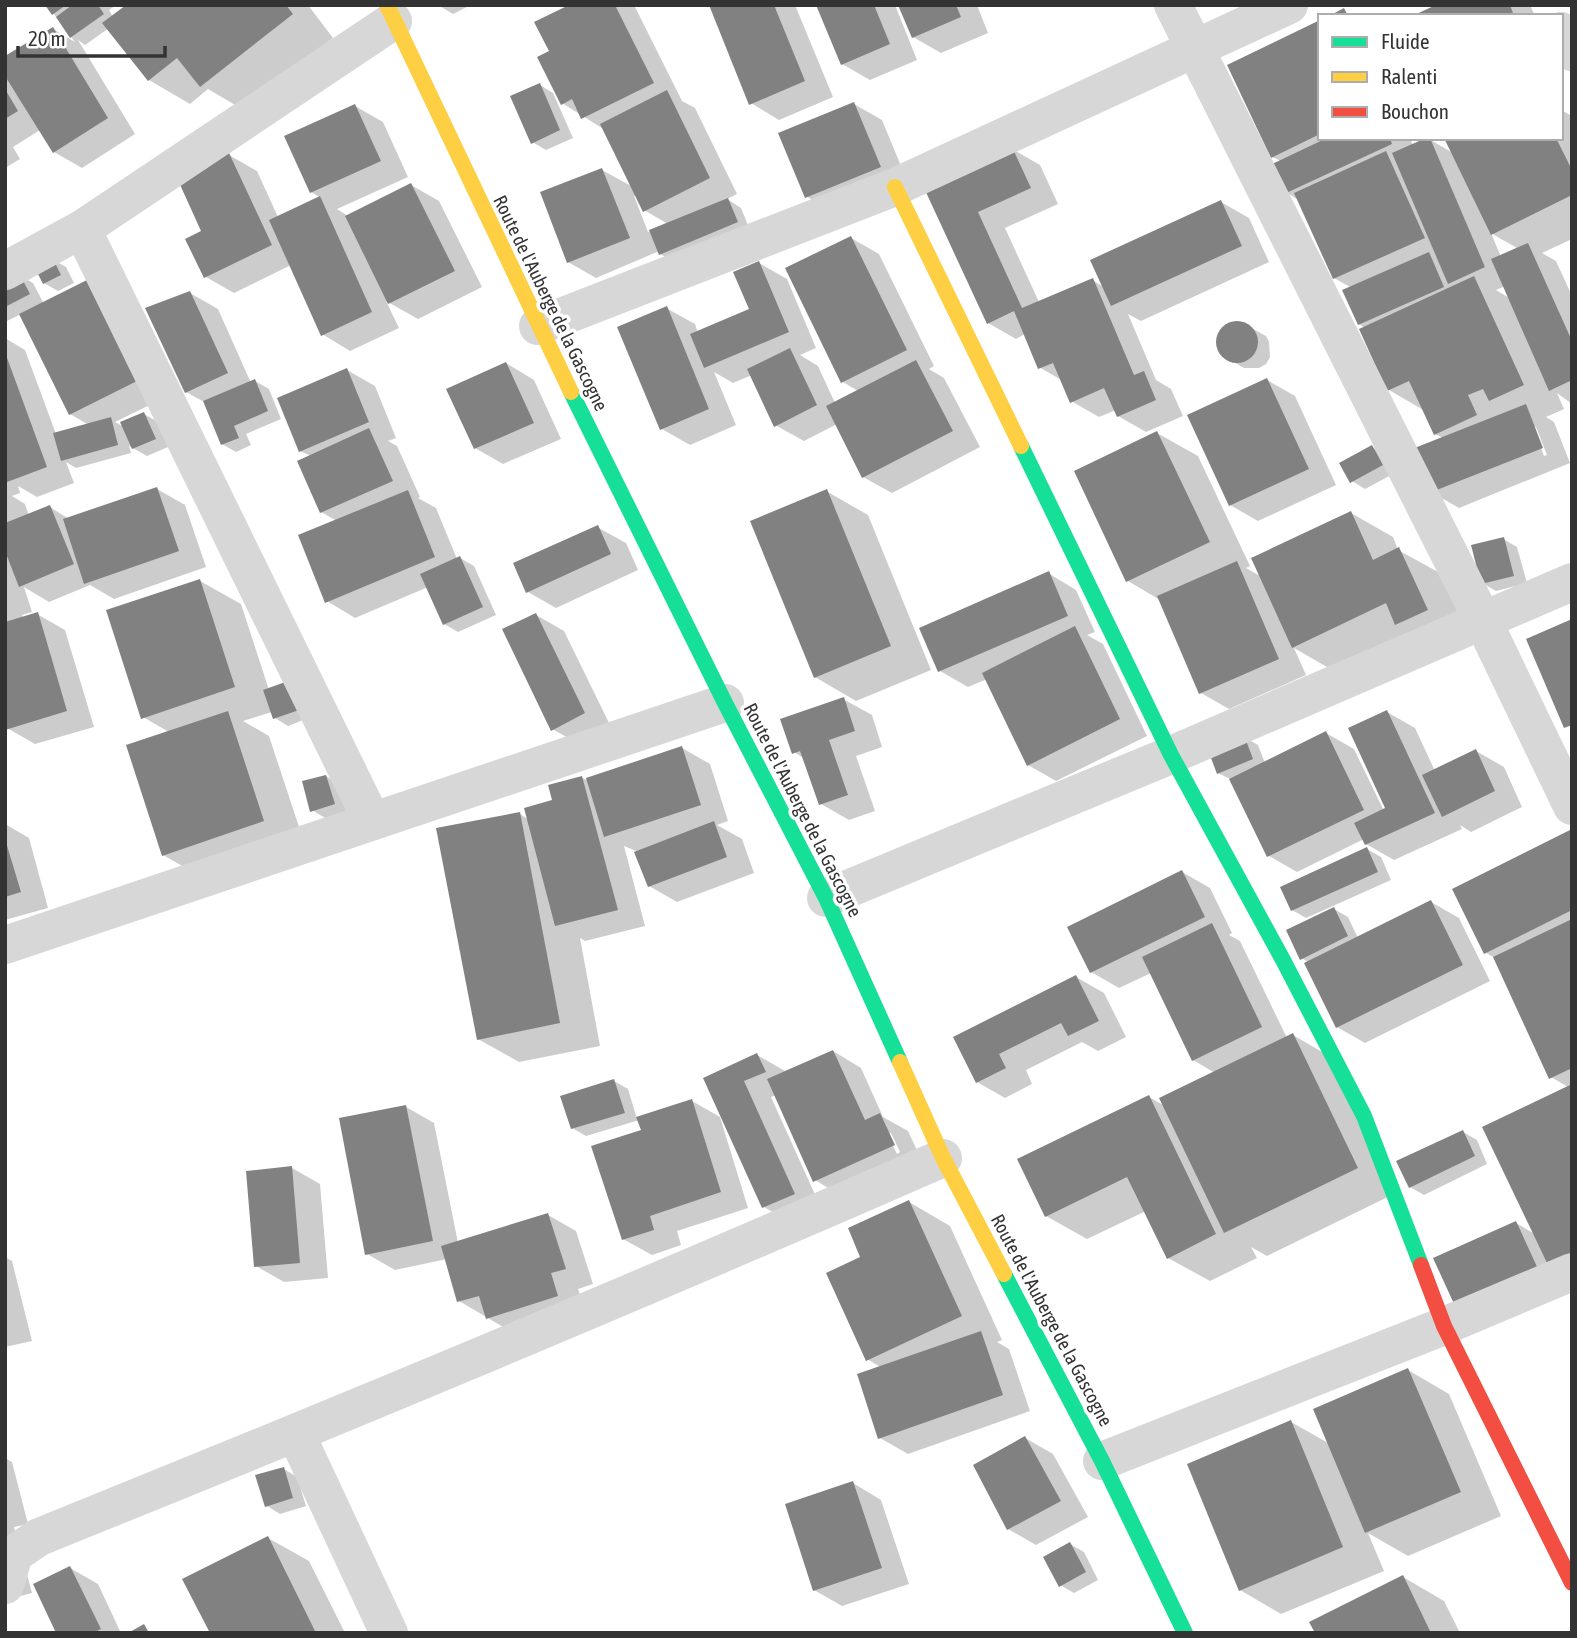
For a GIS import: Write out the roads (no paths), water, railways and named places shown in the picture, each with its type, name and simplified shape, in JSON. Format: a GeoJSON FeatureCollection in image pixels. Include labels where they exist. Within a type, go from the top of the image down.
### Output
{"type":"FeatureCollection","features":[{"type":"Feature","properties":{"kind":"street"},"geometry":{"type":"LineString","coordinates":[[1173,5],[1483,621],[1572,806]]}},
{"type":"Feature","properties":{"kind":"street"},"geometry":{"type":"LineString","coordinates":[[538,326],[895,187],[1289,5]]}},
{"type":"Feature","properties":{"kind":"street"},"geometry":{"type":"LineString","coordinates":[[5,271],[82,229],[390,13]]}},
{"type":"Feature","properties":{"kind":"street","name":"Route de l'Auberge de la Gascogne"},"geometry":{"type":"LineString","coordinates":[[390,13],[538,326],[725,703],[826,898],[943,1158],[1102,1461],[1185,1633]]}},
{"type":"Feature","properties":{"kind":"street"},"geometry":{"type":"LineString","coordinates":[[1563,35],[1572,52]]}},
{"type":"Feature","properties":{"kind":"street"},"geometry":{"type":"LineString","coordinates":[[895,187],[1171,755],[1283,960],[1364,1116],[1444,1326],[1572,1583]]}},
{"type":"Feature","properties":{"kind":"street"},"geometry":{"type":"LineString","coordinates":[[82,229],[372,821]]}},
{"type":"Feature","properties":{"kind":"street"},"geometry":{"type":"LineString","coordinates":[[826,898],[1171,755],[1572,582]]}},
{"type":"Feature","properties":{"kind":"street"},"geometry":{"type":"LineString","coordinates":[[5,945],[725,703]]}},
{"type":"Feature","properties":{"kind":"street"},"geometry":{"type":"LineString","coordinates":[[5,1585],[14,1554],[39,1537],[296,1434],[740,1247],[943,1158]]}},
{"type":"Feature","properties":{"kind":"street"},"geometry":{"type":"LineString","coordinates":[[1102,1461],[1444,1326],[1572,1272]]}},
{"type":"Feature","properties":{"kind":"street"},"geometry":{"type":"LineString","coordinates":[[296,1434],[389,1633]]}}]}
